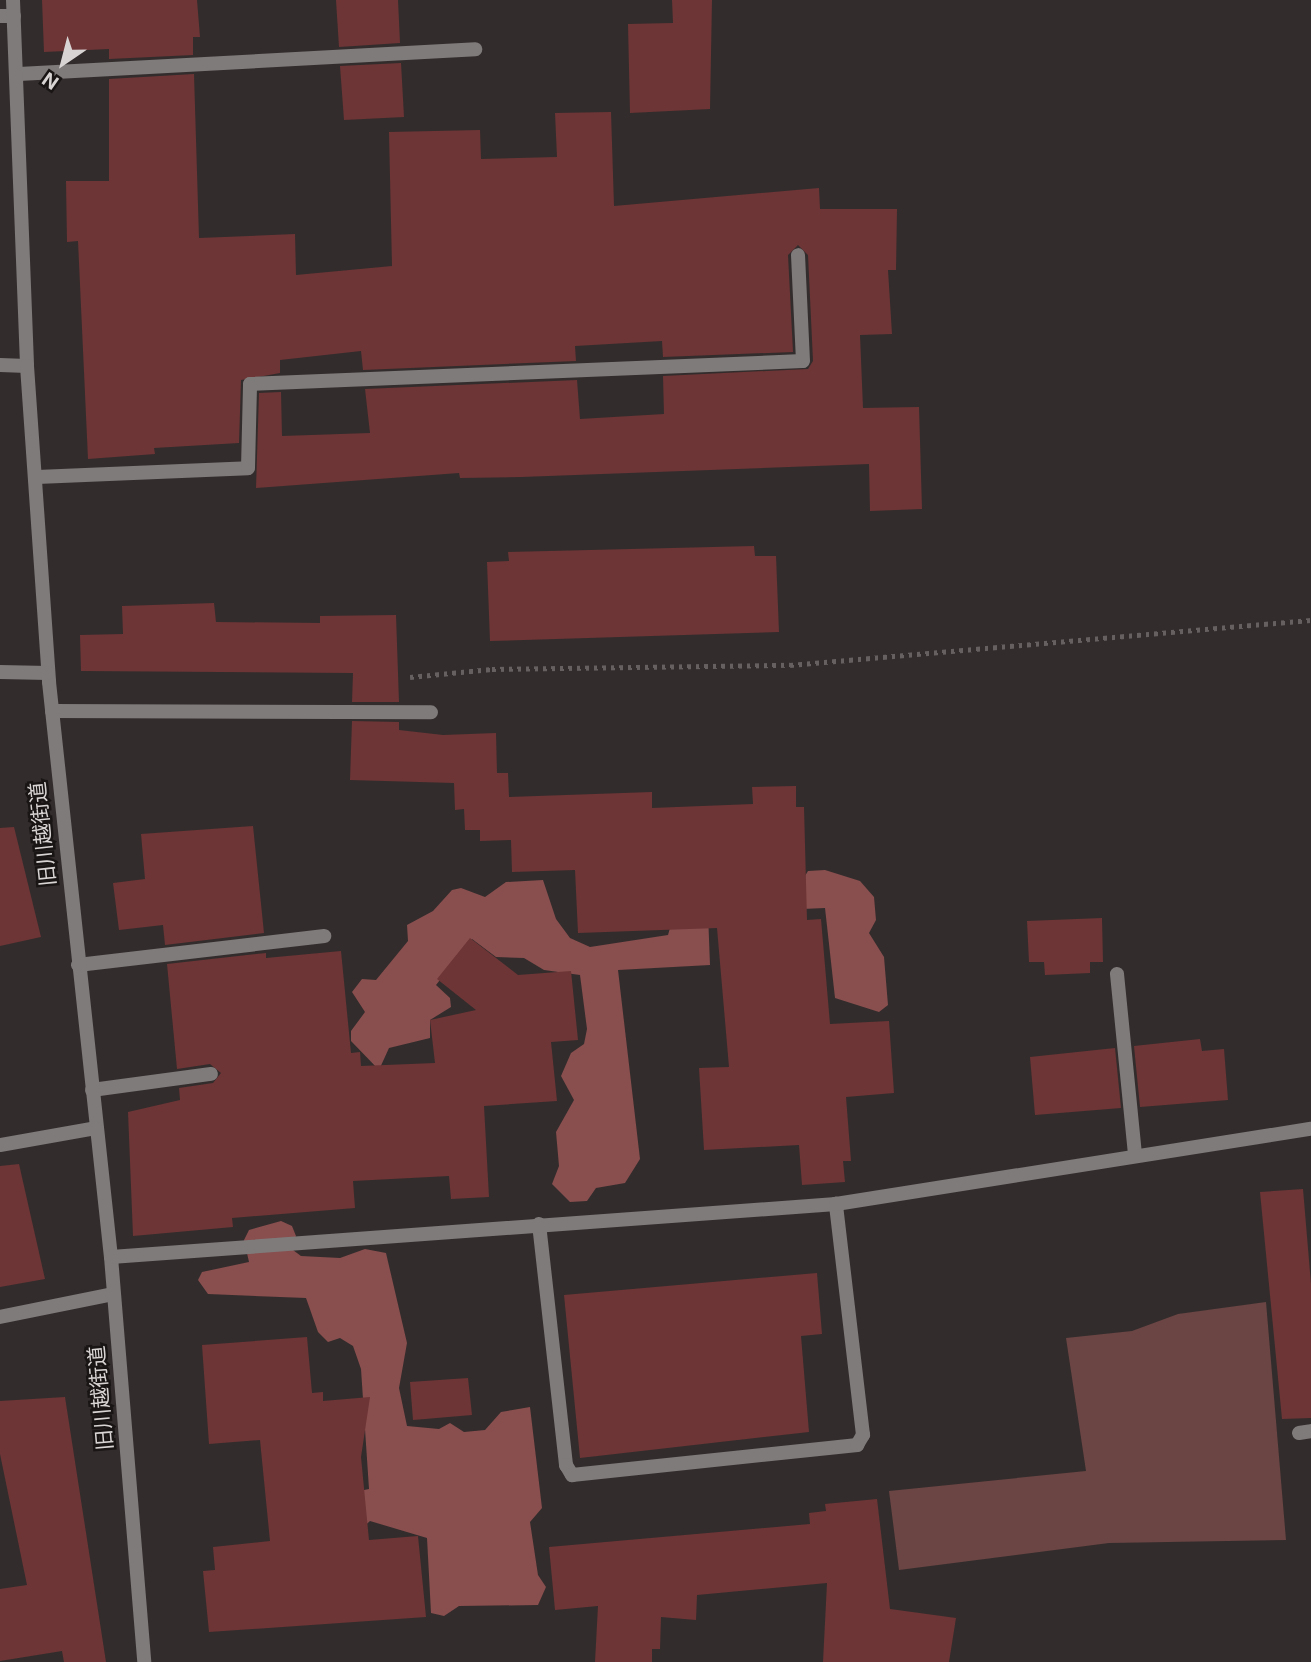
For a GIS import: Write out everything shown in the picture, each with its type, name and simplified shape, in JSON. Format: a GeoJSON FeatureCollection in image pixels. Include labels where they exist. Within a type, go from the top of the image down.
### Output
{"type":"FeatureCollection","features":[{"type":"Feature","properties":{"kind":"street","name":"旧川越街道"},"geometry":{"type":"LineString","coordinates":[[13,0],[7,16],[19,74],[27,366],[37,477],[48,673],[111,1257],[144,1662]]}},
{"type":"Feature","properties":{"kind":"street"},"geometry":{"type":"LineString","coordinates":[[19,74],[475,49]]}},
{"type":"Feature","properties":{"kind":"street"},"geometry":{"type":"LineString","coordinates":[[37,477],[248,468],[250,384],[803,361],[798,256]]}},
{"type":"Feature","properties":{"kind":"street"},"geometry":{"type":"LineString","coordinates":[[0,365],[27,366]]}},
{"type":"Feature","properties":{"kind":"street"},"geometry":{"type":"LineString","coordinates":[[0,672],[48,673]]}},
{"type":"Feature","properties":{"kind":"street"},"geometry":{"type":"LineString","coordinates":[[52,711],[431,712]]}},
{"type":"Feature","properties":{"kind":"street"},"geometry":{"type":"LineString","coordinates":[[78,965],[324,936]]}},
{"type":"Feature","properties":{"kind":"street"},"geometry":{"type":"LineString","coordinates":[[1117,974],[1135,1154]]}},
{"type":"Feature","properties":{"kind":"street"},"geometry":{"type":"LineString","coordinates":[[92,1090],[211,1074]]}},
{"type":"Feature","properties":{"kind":"street"},"geometry":{"type":"LineString","coordinates":[[0,1145],[96,1128]]}},
{"type":"Feature","properties":{"kind":"street"},"geometry":{"type":"LineString","coordinates":[[111,1257],[836,1204],[1135,1154],[1311,1129]]}},
{"type":"Feature","properties":{"kind":"street"},"geometry":{"type":"LineString","coordinates":[[539,1224],[566,1465],[572,1475],[857,1445],[863,1435],[836,1204]]}},
{"type":"Feature","properties":{"kind":"street"},"geometry":{"type":"LineString","coordinates":[[0,1317],[113,1294]]}},
{"type":"Feature","properties":{"kind":"path"},"geometry":{"type":"LineString","coordinates":[[398,680],[452,671],[790,665],[1311,620]]}},
{"type":"Feature","properties":{"kind":"shaded area"},"geometry":{"type":"Polygon","coordinates":[[[825,870],[860,881],[874,897],[876,920],[869,933],[884,957],[888,1005],[879,1012],[835,998],[825,908],[708,913],[710,965],[618,970],[640,1159],[625,1183],[596,1188],[587,1201],[570,1202],[552,1184],[559,1166],[556,1132],[574,1100],[561,1076],[571,1053],[584,1044],[587,1029],[580,975],[544,970],[524,958],[496,957],[472,939],[436,985],[450,998],[451,1007],[430,1020],[430,1038],[389,1048],[379,1070],[351,1041],[351,1031],[365,1012],[352,992],[362,979],[376,980],[408,941],[407,925],[433,911],[452,890],[461,888],[485,897],[506,882],[543,880],[556,919],[570,938],[590,947],[668,935],[674,914],[800,884],[808,871],[825,870]]]}},
{"type":"Feature","properties":{"kind":"shaded area"},"geometry":{"type":"Polygon","coordinates":[[[281,1221],[292,1226],[296,1236],[289,1247],[301,1256],[340,1258],[365,1249],[386,1253],[407,1343],[399,1388],[407,1426],[439,1429],[450,1423],[464,1432],[485,1430],[501,1412],[530,1407],[542,1508],[530,1522],[538,1575],[546,1587],[538,1605],[459,1606],[444,1616],[431,1613],[427,1538],[370,1521],[360,1530],[359,1491],[369,1489],[361,1369],[353,1346],[340,1338],[328,1342],[318,1332],[306,1298],[208,1294],[198,1280],[202,1272],[249,1262],[244,1240],[249,1230],[281,1221]]]}},
{"type":"Feature","properties":{"kind":"shaded area"},"geometry":{"type":"Polygon","coordinates":[[[1266,1302],[1286,1540],[1109,1543],[899,1570],[889,1491],[1086,1471],[1066,1338],[1132,1331],[1178,1314],[1266,1302]]]}},
{"type":"Feature","properties":{"kind":"building"},"geometry":{"type":"Polygon","coordinates":[[[42,0],[197,0],[200,37],[193,37],[193,55],[109,59],[109,49],[44,52],[42,0]]]}},
{"type":"Feature","properties":{"kind":"building"},"geometry":{"type":"Polygon","coordinates":[[[336,0],[398,0],[400,43],[339,47],[336,0]]]}},
{"type":"Feature","properties":{"kind":"building"},"geometry":{"type":"Polygon","coordinates":[[[672,0],[712,0],[710,109],[630,113],[628,24],[673,23],[672,0]]]}},
{"type":"Feature","properties":{"kind":"building"},"geometry":{"type":"Polygon","coordinates":[[[401,63],[404,117],[344,120],[340,66],[401,63]]]}},
{"type":"Feature","properties":{"kind":"building"},"geometry":{"type":"Polygon","coordinates":[[[194,74],[199,238],[295,234],[296,275],[392,266],[389,132],[480,130],[481,159],[557,157],[555,113],[611,112],[614,206],[819,188],[820,209],[897,209],[896,270],[888,270],[892,334],[860,335],[863,408],[919,407],[922,509],[870,511],[869,464],[521,477],[460,478],[459,473],[256,488],[259,393],[281,392],[282,436],[370,433],[365,389],[577,380],[580,419],[664,414],[663,376],[808,369],[813,361],[808,255],[798,245],[788,255],[793,352],[663,357],[662,341],[575,346],[576,361],[363,370],[361,351],[280,360],[280,373],[241,380],[239,443],[154,448],[155,454],[88,459],[78,241],[67,242],[66,181],[109,181],[109,79],[194,74]]]}},
{"type":"Feature","properties":{"kind":"building"},"geometry":{"type":"Polygon","coordinates":[[[754,546],[755,556],[776,556],[779,632],[490,641],[487,562],[509,561],[508,552],[754,546]]]}},
{"type":"Feature","properties":{"kind":"building"},"geometry":{"type":"Polygon","coordinates":[[[214,603],[216,622],[320,623],[320,616],[396,615],[399,702],[352,702],[353,673],[81,671],[80,635],[123,634],[122,606],[214,603]]]}},
{"type":"Feature","properties":{"kind":"building"},"geometry":{"type":"Polygon","coordinates":[[[352,721],[399,722],[399,730],[443,735],[496,733],[497,773],[508,773],[509,797],[652,792],[652,808],[753,804],[752,787],[796,786],[796,807],[804,807],[807,920],[821,919],[830,1024],[889,1021],[894,1093],[846,1097],[851,1161],[843,1161],[845,1182],[802,1185],[799,1145],[704,1150],[699,1068],[729,1067],[717,928],[578,933],[575,870],[512,872],[511,840],[480,841],[480,830],[465,830],[464,809],[455,810],[454,783],[350,780],[352,721]]]}},
{"type":"Feature","properties":{"kind":"building"},"geometry":{"type":"Polygon","coordinates":[[[253,826],[264,933],[165,945],[163,925],[119,930],[113,883],[145,879],[141,834],[253,826]]]}},
{"type":"Feature","properties":{"kind":"building"},"geometry":{"type":"Polygon","coordinates":[[[14,827],[41,937],[0,946],[0,828],[14,827]]]}},
{"type":"Feature","properties":{"kind":"building"},"geometry":{"type":"Polygon","coordinates":[[[1102,918],[1103,962],[1090,962],[1090,973],[1045,975],[1044,962],[1029,962],[1027,921],[1102,918]]]}},
{"type":"Feature","properties":{"kind":"building"},"geometry":{"type":"Polygon","coordinates":[[[470,938],[518,975],[571,971],[578,1040],[551,1042],[557,1101],[484,1106],[489,1197],[451,1199],[449,1176],[353,1181],[355,1208],[232,1218],[233,1227],[133,1236],[128,1112],[180,1100],[179,1088],[213,1083],[221,1073],[210,1064],[177,1069],[167,964],[266,953],[266,958],[341,951],[351,1053],[360,1052],[361,1066],[435,1063],[430,1020],[476,1010],[437,979],[470,938]]]}},
{"type":"Feature","properties":{"kind":"building"},"geometry":{"type":"Polygon","coordinates":[[[1200,1039],[1202,1051],[1224,1049],[1228,1100],[1140,1107],[1134,1046],[1200,1039]]]}},
{"type":"Feature","properties":{"kind":"building"},"geometry":{"type":"Polygon","coordinates":[[[1115,1048],[1121,1108],[1035,1115],[1030,1057],[1115,1048]]]}},
{"type":"Feature","properties":{"kind":"building"},"geometry":{"type":"Polygon","coordinates":[[[19,1164],[45,1279],[0,1287],[0,1166],[19,1164]]]}},
{"type":"Feature","properties":{"kind":"building"},"geometry":{"type":"Polygon","coordinates":[[[1303,1189],[1311,1284],[1311,1418],[1282,1419],[1260,1192],[1303,1189]]]}},
{"type":"Feature","properties":{"kind":"building"},"geometry":{"type":"Polygon","coordinates":[[[817,1273],[822,1334],[801,1336],[809,1432],[580,1458],[564,1295],[817,1273]]]}},
{"type":"Feature","properties":{"kind":"building"},"geometry":{"type":"Polygon","coordinates":[[[307,1337],[312,1393],[323,1392],[323,1401],[370,1397],[361,1457],[369,1540],[418,1536],[426,1617],[209,1632],[203,1571],[215,1570],[213,1547],[270,1541],[260,1440],[209,1444],[202,1345],[307,1337]]]}},
{"type":"Feature","properties":{"kind":"building"},"geometry":{"type":"Polygon","coordinates":[[[468,1378],[472,1415],[413,1420],[410,1382],[468,1378]]]}},
{"type":"Feature","properties":{"kind":"building"},"geometry":{"type":"Polygon","coordinates":[[[65,1397],[106,1662],[64,1662],[62,1651],[0,1661],[0,1589],[27,1585],[0,1454],[0,1401],[65,1397]]]}},
{"type":"Feature","properties":{"kind":"building"},"geometry":{"type":"Polygon","coordinates":[[[877,1499],[890,1609],[956,1618],[949,1662],[823,1662],[827,1583],[697,1595],[696,1620],[661,1617],[660,1649],[652,1649],[652,1662],[595,1662],[598,1606],[555,1610],[549,1547],[810,1524],[809,1513],[826,1511],[825,1504],[877,1499]]]}}]}
